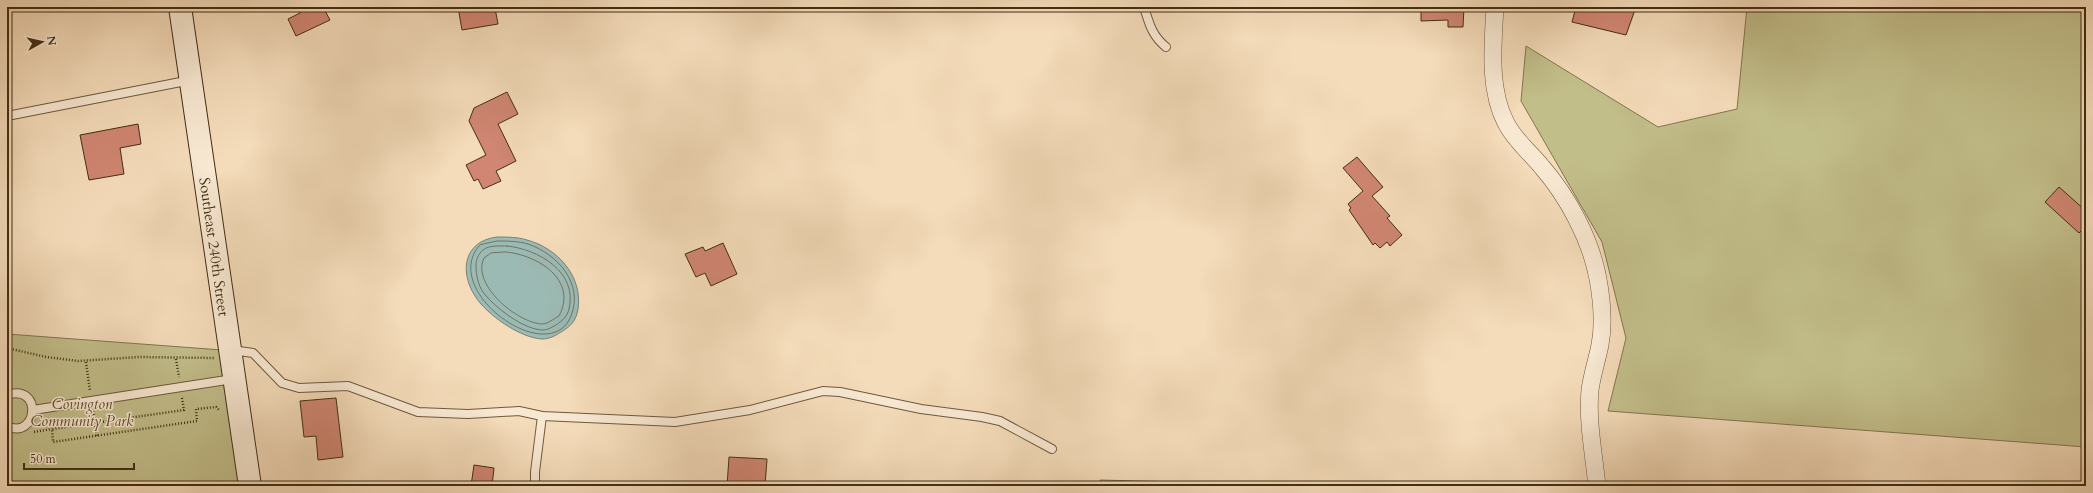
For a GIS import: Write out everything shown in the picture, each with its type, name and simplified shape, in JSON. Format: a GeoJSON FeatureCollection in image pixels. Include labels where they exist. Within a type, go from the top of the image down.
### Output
{"type":"FeatureCollection","features":[{"type":"Feature","properties":{"kind":"main road","name":"Southeast 240th Street"},"geometry":{"type":"LineString","coordinates":[[180,7],[233,378],[250,486]]}},
{"type":"Feature","properties":{"kind":"street"},"geometry":{"type":"LineString","coordinates":[[1495,7],[1493,41],[1496,96],[1506,123],[1518,142],[1542,167],[1570,205],[1584,233],[1598,278],[1603,317],[1600,343],[1590,390],[1590,413],[1597,486]]}},
{"type":"Feature","properties":{"kind":"lane"},"geometry":{"type":"LineString","coordinates":[[1144,7],[1153,33],[1166,47]]}},
{"type":"Feature","properties":{"kind":"lane"},"geometry":{"type":"LineString","coordinates":[[7,116],[191,80]]}},
{"type":"Feature","properties":{"kind":"lane"},"geometry":{"type":"LineString","coordinates":[[230,353],[252,353],[282,383],[299,388],[348,386],[418,412],[468,414],[519,411],[542,416],[675,422],[750,410],[823,391],[840,392],[922,409],[982,416],[1000,421],[1052,448]]}},
{"type":"Feature","properties":{"kind":"lane"},"geometry":{"type":"LineString","coordinates":[[33,410],[233,378]]}},
{"type":"Feature","properties":{"kind":"lane"},"geometry":{"type":"LineString","coordinates":[[7,395],[19,393],[24,395],[32,404],[33,410],[32,416],[26,425],[15,428],[7,426]]}},
{"type":"Feature","properties":{"kind":"lane"},"geometry":{"type":"LineString","coordinates":[[535,486],[535,472],[542,416]]}},
{"type":"Feature","properties":{"kind":"path"},"geometry":{"type":"LineString","coordinates":[[7,348],[46,357],[78,361],[140,357],[205,359],[230,353]]}},
{"type":"Feature","properties":{"kind":"path"},"geometry":{"type":"LineString","coordinates":[[176,359],[184,410],[52,429],[53,442],[197,421],[196,409],[210,407]]}},
{"type":"Feature","properties":{"kind":"path"},"geometry":{"type":"LineString","coordinates":[[1431,485],[1447,484],[1463,486]]}},
{"type":"Feature","properties":{"kind":"green space"},"geometry":{"type":"Polygon","coordinates":[[[1747,7],[2086,7],[2086,447],[1608,411],[1626,338],[1602,242],[1521,101],[1526,46],[1658,127],[1737,109],[1747,7]]]}},
{"type":"Feature","properties":{"kind":"green space","name":"Covington Community Park"},"geometry":{"type":"Polygon","coordinates":[[[7,334],[222,350],[243,486],[7,486],[7,334]]]}},
{"type":"Feature","properties":{"kind":"green space"},"geometry":{"type":"Polygon","coordinates":[[[1100,480],[1332,486],[1102,486],[1100,480]]]}},
{"type":"Feature","properties":{"kind":"water"},"geometry":{"type":"Polygon","coordinates":[[[497,237],[520,238],[538,244],[558,257],[566,265],[576,285],[578,297],[576,317],[568,328],[550,338],[533,338],[504,324],[480,303],[470,286],[467,277],[466,267],[468,259],[471,251],[477,244],[497,237]]]}},
{"type":"Feature","properties":{"kind":"building"},"geometry":{"type":"Polygon","coordinates":[[[297,7],[323,7],[330,20],[296,36],[288,19],[300,13],[297,7]]]}},
{"type":"Feature","properties":{"kind":"building"},"geometry":{"type":"Polygon","coordinates":[[[458,7],[483,7],[484,10],[495,8],[498,24],[462,30],[458,7]]]}},
{"type":"Feature","properties":{"kind":"building"},"geometry":{"type":"Polygon","coordinates":[[[1421,7],[1464,7],[1463,27],[1448,27],[1448,20],[1421,21],[1421,7]]]}},
{"type":"Feature","properties":{"kind":"building"},"geometry":{"type":"Polygon","coordinates":[[[1576,7],[1636,7],[1626,35],[1572,22],[1576,7]]]}},
{"type":"Feature","properties":{"kind":"building"},"geometry":{"type":"Polygon","coordinates":[[[507,92],[518,114],[498,124],[516,161],[496,171],[501,181],[483,189],[478,179],[474,181],[466,165],[486,155],[469,121],[474,108],[507,92]]]}},
{"type":"Feature","properties":{"kind":"building"},"geometry":{"type":"Polygon","coordinates":[[[138,124],[141,144],[120,148],[124,174],[89,180],[80,135],[138,124]]]}},
{"type":"Feature","properties":{"kind":"building"},"geometry":{"type":"Polygon","coordinates":[[[1357,157],[1383,187],[1372,196],[1390,216],[1387,218],[1402,235],[1390,246],[1387,242],[1380,248],[1375,243],[1373,245],[1349,210],[1351,208],[1348,204],[1363,191],[1343,168],[1357,157]]]}},
{"type":"Feature","properties":{"kind":"building"},"geometry":{"type":"Polygon","coordinates":[[[2059,187],[2086,211],[2086,226],[2079,233],[2045,202],[2059,187]]]}},
{"type":"Feature","properties":{"kind":"building"},"geometry":{"type":"Polygon","coordinates":[[[723,243],[737,274],[711,286],[705,273],[696,277],[685,254],[703,247],[705,251],[723,243]]]}},
{"type":"Feature","properties":{"kind":"building"},"geometry":{"type":"Polygon","coordinates":[[[336,398],[343,457],[318,460],[316,436],[304,437],[300,401],[336,398]]]}},
{"type":"Feature","properties":{"kind":"building"},"geometry":{"type":"Polygon","coordinates":[[[729,457],[767,459],[765,486],[727,486],[729,457]]]}},
{"type":"Feature","properties":{"kind":"building"},"geometry":{"type":"Polygon","coordinates":[[[474,465],[494,468],[492,486],[471,486],[474,465]]]}}]}
